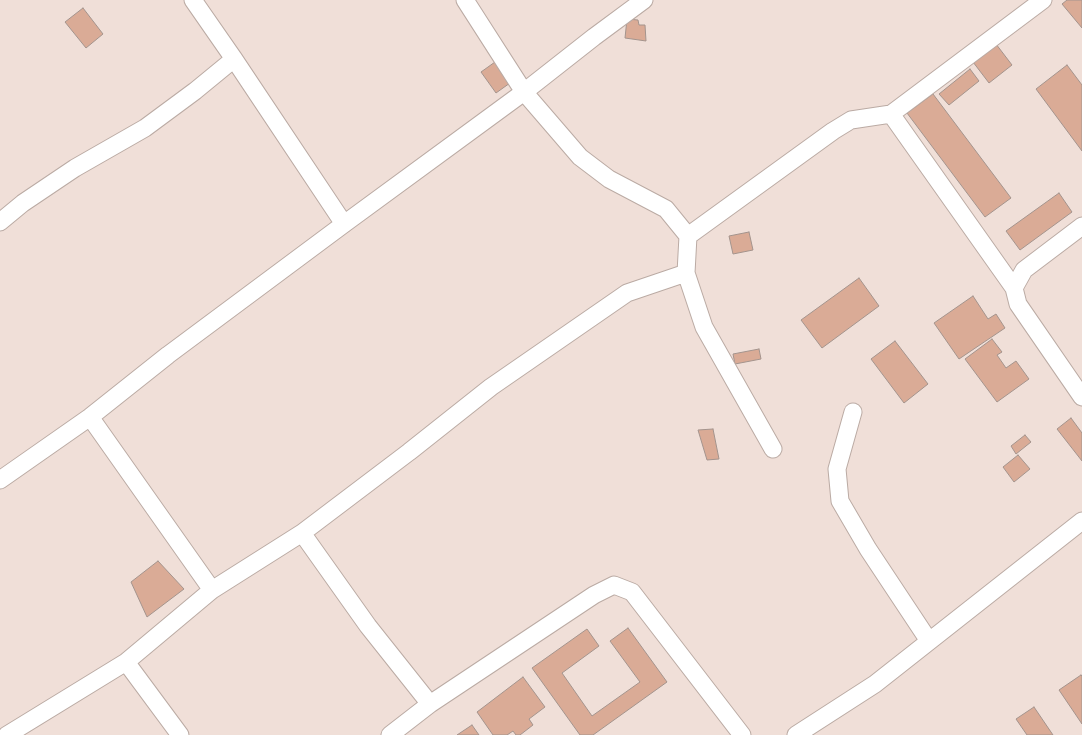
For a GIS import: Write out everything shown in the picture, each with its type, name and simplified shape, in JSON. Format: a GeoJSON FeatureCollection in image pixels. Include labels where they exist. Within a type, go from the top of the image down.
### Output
{"type":"FeatureCollection","features":[{"type":"Feature","properties":{"kind":"street"},"geometry":{"type":"LineString","coordinates":[[193,0],[344,224]]}},
{"type":"Feature","properties":{"kind":"street"},"geometry":{"type":"LineString","coordinates":[[465,0],[524,92],[580,157],[609,179],[666,209],[688,236],[686,273],[704,327],[773,449]]}},
{"type":"Feature","properties":{"kind":"street"},"geometry":{"type":"LineString","coordinates":[[1,479],[90,416],[168,355],[524,92],[644,0]]}},
{"type":"Feature","properties":{"kind":"street"},"geometry":{"type":"LineString","coordinates":[[688,236],[833,131],[851,120],[891,114],[1044,0]]}},
{"type":"Feature","properties":{"kind":"street"},"geometry":{"type":"LineString","coordinates":[[0,222],[23,203],[75,168],[145,128],[195,92],[234,59]]}},
{"type":"Feature","properties":{"kind":"street"},"geometry":{"type":"LineString","coordinates":[[891,114],[1014,288],[1018,304],[1082,397]]}},
{"type":"Feature","properties":{"kind":"street"},"geometry":{"type":"LineString","coordinates":[[1014,288],[1024,270],[1082,226]]}},
{"type":"Feature","properties":{"kind":"street"},"geometry":{"type":"LineString","coordinates":[[7,735],[126,662],[212,590],[302,533],[403,457],[491,387],[627,293],[686,273]]}},
{"type":"Feature","properties":{"kind":"street"},"geometry":{"type":"LineString","coordinates":[[853,412],[836,469],[840,501],[868,549],[929,641]]}},
{"type":"Feature","properties":{"kind":"street"},"geometry":{"type":"LineString","coordinates":[[90,416],[212,590]]}},
{"type":"Feature","properties":{"kind":"street"},"geometry":{"type":"LineString","coordinates":[[796,735],[875,684],[1082,521]]}},
{"type":"Feature","properties":{"kind":"street"},"geometry":{"type":"LineString","coordinates":[[302,533],[368,626],[430,704]]}},
{"type":"Feature","properties":{"kind":"street"},"geometry":{"type":"LineString","coordinates":[[390,735],[430,704],[594,595],[614,585],[632,592],[742,735]]}},
{"type":"Feature","properties":{"kind":"street"},"geometry":{"type":"LineString","coordinates":[[126,662],[180,735]]}},
{"type":"Feature","properties":{"kind":"building"},"geometry":{"type":"Polygon","coordinates":[[[1067,0],[1082,0],[1082,28],[1062,4],[1067,0]]]}},
{"type":"Feature","properties":{"kind":"building"},"geometry":{"type":"Polygon","coordinates":[[[83,8],[103,34],[86,48],[65,22],[83,8]]]}},
{"type":"Feature","properties":{"kind":"building"},"geometry":{"type":"Polygon","coordinates":[[[627,19],[638,20],[639,25],[645,25],[646,41],[625,38],[627,19]]]}},
{"type":"Feature","properties":{"kind":"building"},"geometry":{"type":"Polygon","coordinates":[[[996,44],[1012,65],[989,83],[973,62],[996,44]]]}},
{"type":"Feature","properties":{"kind":"building"},"geometry":{"type":"Polygon","coordinates":[[[495,62],[510,83],[496,93],[481,72],[495,62]]]}},
{"type":"Feature","properties":{"kind":"building"},"geometry":{"type":"Polygon","coordinates":[[[1067,65],[1082,85],[1082,151],[1036,89],[1067,65]]]}},
{"type":"Feature","properties":{"kind":"building"},"geometry":{"type":"Polygon","coordinates":[[[970,69],[979,81],[949,105],[939,94],[970,69]]]}},
{"type":"Feature","properties":{"kind":"building"},"geometry":{"type":"Polygon","coordinates":[[[933,94],[1011,198],[985,217],[907,113],[933,94]]]}},
{"type":"Feature","properties":{"kind":"building"},"geometry":{"type":"Polygon","coordinates":[[[1059,193],[1072,212],[1020,250],[1006,231],[1059,193]]]}},
{"type":"Feature","properties":{"kind":"building"},"geometry":{"type":"Polygon","coordinates":[[[749,232],[753,250],[733,254],[729,236],[749,232]]]}},
{"type":"Feature","properties":{"kind":"building"},"geometry":{"type":"Polygon","coordinates":[[[859,278],[879,306],[822,348],[801,320],[859,278]]]}},
{"type":"Feature","properties":{"kind":"building"},"geometry":{"type":"Polygon","coordinates":[[[973,296],[988,319],[996,314],[1005,328],[959,359],[934,323],[973,296]]]}},
{"type":"Feature","properties":{"kind":"building"},"geometry":{"type":"Polygon","coordinates":[[[992,339],[1002,352],[997,355],[1006,368],[1016,361],[1029,379],[997,402],[965,359],[992,339]]]}},
{"type":"Feature","properties":{"kind":"building"},"geometry":{"type":"Polygon","coordinates":[[[895,341],[928,384],[904,403],[871,359],[895,341]]]}},
{"type":"Feature","properties":{"kind":"building"},"geometry":{"type":"Polygon","coordinates":[[[759,349],[761,359],[735,364],[733,354],[759,349]]]}},
{"type":"Feature","properties":{"kind":"building"},"geometry":{"type":"Polygon","coordinates":[[[1071,418],[1082,433],[1082,461],[1057,429],[1071,418]]]}},
{"type":"Feature","properties":{"kind":"building"},"geometry":{"type":"Polygon","coordinates":[[[713,429],[719,459],[707,460],[698,430],[713,429]]]}},
{"type":"Feature","properties":{"kind":"building"},"geometry":{"type":"Polygon","coordinates":[[[1025,435],[1031,442],[1016,454],[1011,446],[1025,435]]]}},
{"type":"Feature","properties":{"kind":"building"},"geometry":{"type":"Polygon","coordinates":[[[1018,455],[1030,469],[1014,482],[1003,467],[1018,455]]]}},
{"type":"Feature","properties":{"kind":"building"},"geometry":{"type":"Polygon","coordinates":[[[158,561],[184,589],[147,617],[131,582],[158,561]]]}},
{"type":"Feature","properties":{"kind":"building"},"geometry":{"type":"Polygon","coordinates":[[[628,628],[667,682],[593,735],[580,735],[532,668],[587,629],[599,646],[562,673],[592,716],[640,682],[610,641],[628,628]]]}},
{"type":"Feature","properties":{"kind":"building"},"geometry":{"type":"Polygon","coordinates":[[[1081,675],[1082,676],[1082,724],[1059,690],[1081,675]]]}},
{"type":"Feature","properties":{"kind":"building"},"geometry":{"type":"Polygon","coordinates":[[[523,677],[545,707],[529,719],[533,725],[520,735],[516,735],[513,731],[507,735],[493,735],[477,712],[523,677]]]}},
{"type":"Feature","properties":{"kind":"building"},"geometry":{"type":"Polygon","coordinates":[[[1034,707],[1053,735],[1027,735],[1016,719],[1034,707]]]}},
{"type":"Feature","properties":{"kind":"building"},"geometry":{"type":"Polygon","coordinates":[[[472,725],[479,735],[457,735],[472,725]]]}}]}
